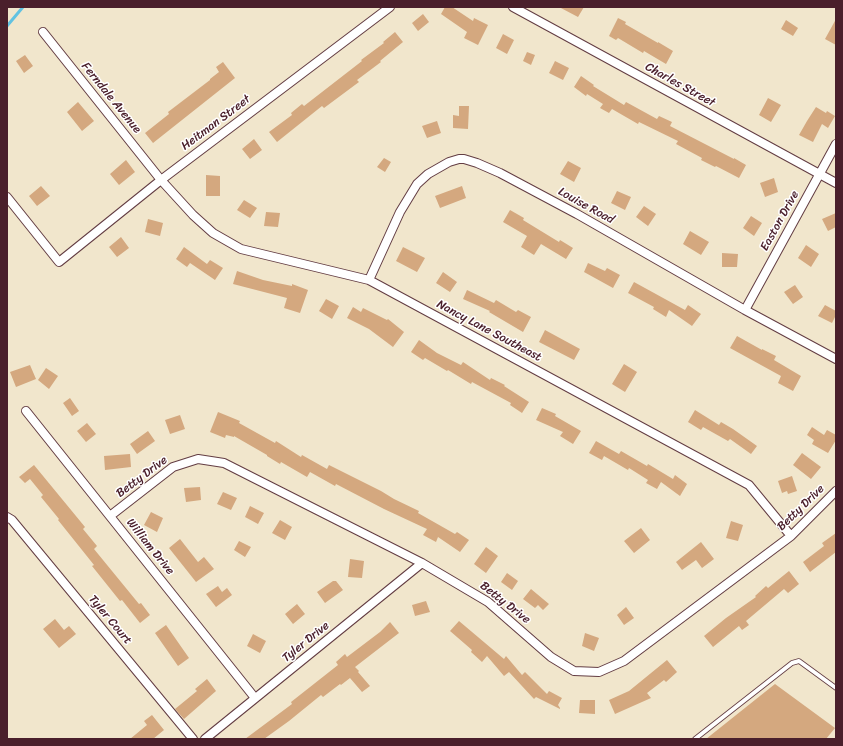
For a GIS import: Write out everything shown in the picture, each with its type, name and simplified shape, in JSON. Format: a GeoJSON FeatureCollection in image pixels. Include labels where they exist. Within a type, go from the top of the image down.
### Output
{"type":"FeatureCollection","features":[{"type":"Feature","properties":{"kind":"street","name":"Heitman Street"},"geometry":{"type":"LineString","coordinates":[[7,197],[58,262],[161,180],[390,7]]}},
{"type":"Feature","properties":{"kind":"street","name":"Charles Street"},"geometry":{"type":"LineString","coordinates":[[513,7],[836,183]]}},
{"type":"Feature","properties":{"kind":"street","name":"Ferndale Avenue"},"geometry":{"type":"LineString","coordinates":[[43,32],[161,180]]}},
{"type":"Feature","properties":{"kind":"street","name":"Easton Drive"},"geometry":{"type":"LineString","coordinates":[[745,310],[836,144]]}},
{"type":"Feature","properties":{"kind":"street","name":"Louise Road"},"geometry":{"type":"LineString","coordinates":[[369,280],[400,212],[417,184],[428,174],[449,162],[464,159],[500,173],[570,210],[745,310],[836,359]]}},
{"type":"Feature","properties":{"kind":"street","name":"Nancy Lane Southeast"},"geometry":{"type":"LineString","coordinates":[[161,180],[194,215],[213,232],[241,249],[369,280],[749,486],[791,536]]}},
{"type":"Feature","properties":{"kind":"street","name":"William Drive"},"geometry":{"type":"LineString","coordinates":[[26,411],[255,698]]}},
{"type":"Feature","properties":{"kind":"street","name":"Betty Drive"},"geometry":{"type":"LineString","coordinates":[[110,516],[173,467],[198,459],[224,463],[422,563],[488,602],[550,657],[574,671],[599,672],[624,661],[791,536],[836,491]]}},
{"type":"Feature","properties":{"kind":"street","name":"Tyler Court"},"geometry":{"type":"LineString","coordinates":[[7,517],[12,520],[193,739]]}},
{"type":"Feature","properties":{"kind":"street","name":"Tyler Drive"},"geometry":{"type":"LineString","coordinates":[[205,739],[422,563]]}},
{"type":"Feature","properties":{"kind":"lane"},"geometry":{"type":"LineString","coordinates":[[694,739],[792,663],[799,661],[836,688]]}},
{"type":"Feature","properties":{"kind":"building"},"geometry":{"type":"Polygon","coordinates":[[[445,7],[452,7],[473,21],[474,18],[488,25],[478,45],[464,38],[467,32],[441,14],[445,7]]]}},
{"type":"Feature","properties":{"kind":"building"},"geometry":{"type":"Polygon","coordinates":[[[559,7],[584,7],[578,17],[559,7]]]}},
{"type":"Feature","properties":{"kind":"building"},"geometry":{"type":"Polygon","coordinates":[[[423,14],[429,22],[418,31],[412,23],[423,14]]]}},
{"type":"Feature","properties":{"kind":"building"},"geometry":{"type":"Polygon","coordinates":[[[618,18],[626,22],[625,24],[673,51],[666,64],[644,51],[643,53],[618,38],[616,40],[609,36],[618,18]]]}},
{"type":"Feature","properties":{"kind":"building"},"geometry":{"type":"Polygon","coordinates":[[[836,19],[836,45],[825,39],[836,19]]]}},
{"type":"Feature","properties":{"kind":"building"},"geometry":{"type":"Polygon","coordinates":[[[786,20],[798,28],[793,36],[781,29],[786,20]]]}},
{"type":"Feature","properties":{"kind":"building"},"geometry":{"type":"Polygon","coordinates":[[[395,32],[403,42],[380,61],[381,62],[357,80],[359,82],[324,108],[322,106],[277,142],[269,132],[292,115],[291,113],[302,104],[304,106],[362,61],[361,60],[384,43],[383,42],[395,32]]]}},
{"type":"Feature","properties":{"kind":"building"},"geometry":{"type":"Polygon","coordinates":[[[503,34],[514,40],[507,54],[496,48],[503,34]]]}},
{"type":"Feature","properties":{"kind":"building"},"geometry":{"type":"Polygon","coordinates":[[[527,52],[535,55],[531,65],[523,61],[527,52]]]}},
{"type":"Feature","properties":{"kind":"building"},"geometry":{"type":"Polygon","coordinates":[[[25,55],[33,66],[24,73],[16,61],[25,55]]]}},
{"type":"Feature","properties":{"kind":"building"},"geometry":{"type":"Polygon","coordinates":[[[555,61],[569,68],[563,80],[549,73],[555,61]]]}},
{"type":"Feature","properties":{"kind":"building"},"geometry":{"type":"Polygon","coordinates":[[[223,62],[235,78],[153,143],[145,133],[169,114],[168,112],[219,72],[216,67],[223,62]]]}},
{"type":"Feature","properties":{"kind":"building"},"geometry":{"type":"Polygon","coordinates":[[[581,76],[594,85],[593,86],[624,105],[626,102],[657,119],[659,116],[672,122],[670,126],[746,165],[739,178],[701,160],[702,158],[676,144],[678,141],[639,122],[638,124],[612,109],[609,113],[600,108],[603,104],[587,94],[586,96],[574,87],[581,76]]]}},
{"type":"Feature","properties":{"kind":"building"},"geometry":{"type":"Polygon","coordinates":[[[768,98],[781,105],[771,122],[759,115],[768,98]]]}},
{"type":"Feature","properties":{"kind":"building"},"geometry":{"type":"Polygon","coordinates":[[[78,102],[94,121],[82,131],[67,112],[78,102]]]}},
{"type":"Feature","properties":{"kind":"building"},"geometry":{"type":"Polygon","coordinates":[[[459,106],[469,106],[468,129],[453,128],[453,115],[459,116],[459,106]]]}},
{"type":"Feature","properties":{"kind":"building"},"geometry":{"type":"Polygon","coordinates":[[[816,107],[835,116],[828,128],[822,124],[813,142],[799,135],[816,107]]]}},
{"type":"Feature","properties":{"kind":"building"},"geometry":{"type":"Polygon","coordinates":[[[437,121],[441,133],[427,138],[422,126],[437,121]]]}},
{"type":"Feature","properties":{"kind":"building"},"geometry":{"type":"Polygon","coordinates":[[[254,139],[262,150],[250,159],[242,149],[254,139]]]}},
{"type":"Feature","properties":{"kind":"building"},"geometry":{"type":"Polygon","coordinates":[[[384,158],[391,162],[385,172],[377,167],[384,158]]]}},
{"type":"Feature","properties":{"kind":"building"},"geometry":{"type":"Polygon","coordinates":[[[126,160],[135,172],[119,185],[110,174],[126,160]]]}},
{"type":"Feature","properties":{"kind":"building"},"geometry":{"type":"Polygon","coordinates":[[[568,161],[581,168],[574,182],[560,174],[568,161]]]}},
{"type":"Feature","properties":{"kind":"building"},"geometry":{"type":"Polygon","coordinates":[[[206,175],[220,176],[220,196],[206,196],[206,175]]]}},
{"type":"Feature","properties":{"kind":"building"},"geometry":{"type":"Polygon","coordinates":[[[774,178],[778,192],[765,197],[760,183],[774,178]]]}},
{"type":"Feature","properties":{"kind":"building"},"geometry":{"type":"Polygon","coordinates":[[[41,186],[50,196],[37,206],[29,196],[41,186]]]}},
{"type":"Feature","properties":{"kind":"building"},"geometry":{"type":"Polygon","coordinates":[[[462,186],[466,198],[440,208],[435,196],[462,186]]]}},
{"type":"Feature","properties":{"kind":"building"},"geometry":{"type":"Polygon","coordinates":[[[617,191],[631,197],[625,210],[611,203],[617,191]]]}},
{"type":"Feature","properties":{"kind":"building"},"geometry":{"type":"Polygon","coordinates":[[[244,200],[257,208],[250,218],[237,210],[244,200]]]}},
{"type":"Feature","properties":{"kind":"building"},"geometry":{"type":"Polygon","coordinates":[[[644,206],[656,214],[648,226],[636,217],[644,206]]]}},
{"type":"Feature","properties":{"kind":"building"},"geometry":{"type":"Polygon","coordinates":[[[510,210],[524,218],[523,220],[559,242],[560,240],[573,248],[566,259],[541,244],[534,255],[521,247],[527,236],[503,222],[510,210]]]}},
{"type":"Feature","properties":{"kind":"building"},"geometry":{"type":"Polygon","coordinates":[[[266,212],[280,213],[278,227],[264,226],[266,212]]]}},
{"type":"Feature","properties":{"kind":"building"},"geometry":{"type":"Polygon","coordinates":[[[836,213],[836,227],[828,231],[822,219],[836,213]]]}},
{"type":"Feature","properties":{"kind":"building"},"geometry":{"type":"Polygon","coordinates":[[[751,216],[762,223],[754,236],[743,228],[751,216]]]}},
{"type":"Feature","properties":{"kind":"building"},"geometry":{"type":"Polygon","coordinates":[[[148,219],[163,223],[160,236],[145,232],[148,219]]]}},
{"type":"Feature","properties":{"kind":"building"},"geometry":{"type":"Polygon","coordinates":[[[690,231],[709,242],[701,255],[683,244],[690,231]]]}},
{"type":"Feature","properties":{"kind":"building"},"geometry":{"type":"Polygon","coordinates":[[[121,237],[129,248],[117,257],[109,247],[121,237]]]}},
{"type":"Feature","properties":{"kind":"building"},"geometry":{"type":"Polygon","coordinates":[[[806,245],[819,254],[811,267],[798,258],[806,245]]]}},
{"type":"Feature","properties":{"kind":"building"},"geometry":{"type":"Polygon","coordinates":[[[184,247],[207,264],[210,260],[223,268],[215,280],[190,263],[187,267],[176,259],[184,247]]]}},
{"type":"Feature","properties":{"kind":"building"},"geometry":{"type":"Polygon","coordinates":[[[403,247],[425,258],[417,272],[396,261],[403,247]]]}},
{"type":"Feature","properties":{"kind":"building"},"geometry":{"type":"Polygon","coordinates":[[[722,253],[738,254],[737,267],[722,267],[722,253]]]}},
{"type":"Feature","properties":{"kind":"building"},"geometry":{"type":"Polygon","coordinates":[[[588,263],[605,271],[607,268],[620,275],[613,288],[584,272],[588,263]]]}},
{"type":"Feature","properties":{"kind":"building"},"geometry":{"type":"Polygon","coordinates":[[[237,271],[263,280],[292,286],[292,284],[308,290],[300,313],[284,308],[287,298],[233,284],[237,271]]]}},
{"type":"Feature","properties":{"kind":"building"},"geometry":{"type":"Polygon","coordinates":[[[443,272],[457,282],[450,292],[436,283],[443,272]]]}},
{"type":"Feature","properties":{"kind":"building"},"geometry":{"type":"Polygon","coordinates":[[[634,282],[685,310],[688,305],[701,314],[692,326],[669,310],[666,317],[653,309],[654,307],[628,293],[634,282]]]}},
{"type":"Feature","properties":{"kind":"building"},"geometry":{"type":"Polygon","coordinates":[[[795,285],[803,297],[793,304],[784,292],[795,285]]]}},
{"type":"Feature","properties":{"kind":"building"},"geometry":{"type":"Polygon","coordinates":[[[467,290],[494,303],[496,300],[516,312],[518,310],[531,317],[523,332],[489,312],[490,311],[463,299],[467,290]]]}},
{"type":"Feature","properties":{"kind":"building"},"geometry":{"type":"Polygon","coordinates":[[[326,299],[339,306],[332,319],[319,311],[326,299]]]}},
{"type":"Feature","properties":{"kind":"building"},"geometry":{"type":"Polygon","coordinates":[[[825,305],[836,311],[836,315],[832,323],[818,316],[825,305]]]}},
{"type":"Feature","properties":{"kind":"building"},"geometry":{"type":"Polygon","coordinates":[[[353,307],[361,312],[363,308],[387,320],[388,319],[404,332],[393,347],[369,329],[347,318],[353,307]]]}},
{"type":"Feature","properties":{"kind":"building"},"geometry":{"type":"Polygon","coordinates":[[[545,330],[580,349],[574,360],[539,342],[545,330]]]}},
{"type":"Feature","properties":{"kind":"building"},"geometry":{"type":"Polygon","coordinates":[[[737,336],[776,356],[774,360],[801,376],[793,391],[778,383],[781,376],[730,348],[737,336]]]}},
{"type":"Feature","properties":{"kind":"building"},"geometry":{"type":"Polygon","coordinates":[[[419,340],[437,353],[461,365],[463,362],[490,380],[491,378],[505,385],[504,386],[529,402],[522,413],[510,405],[511,403],[472,382],[471,384],[425,358],[423,360],[411,352],[419,340]]]}},
{"type":"Feature","properties":{"kind":"building"},"geometry":{"type":"Polygon","coordinates":[[[624,364],[637,372],[625,392],[612,384],[624,364]]]}},
{"type":"Feature","properties":{"kind":"building"},"geometry":{"type":"Polygon","coordinates":[[[30,365],[36,379],[16,387],[10,372],[30,365]]]}},
{"type":"Feature","properties":{"kind":"building"},"geometry":{"type":"Polygon","coordinates":[[[46,368],[58,376],[49,389],[38,380],[46,368]]]}},
{"type":"Feature","properties":{"kind":"building"},"geometry":{"type":"Polygon","coordinates":[[[70,398],[79,411],[72,416],[63,403],[70,398]]]}},
{"type":"Feature","properties":{"kind":"building"},"geometry":{"type":"Polygon","coordinates":[[[542,408],[556,414],[555,416],[581,431],[573,444],[560,436],[563,432],[536,420],[542,408]]]}},
{"type":"Feature","properties":{"kind":"building"},"geometry":{"type":"Polygon","coordinates":[[[695,410],[719,425],[721,422],[757,446],[751,454],[730,439],[728,441],[703,427],[701,430],[688,422],[695,410]]]}},
{"type":"Feature","properties":{"kind":"building"},"geometry":{"type":"Polygon","coordinates":[[[218,412],[240,421],[239,423],[275,443],[276,441],[301,457],[302,455],[327,469],[329,465],[381,491],[419,511],[418,513],[455,534],[457,532],[469,540],[460,552],[438,537],[436,542],[423,535],[427,529],[336,484],[335,486],[310,472],[307,477],[281,462],[280,464],[234,436],[226,435],[225,438],[210,432],[218,412]]]}},
{"type":"Feature","properties":{"kind":"building"},"geometry":{"type":"Polygon","coordinates":[[[180,415],[185,429],[170,434],[165,420],[180,415]]]}},
{"type":"Feature","properties":{"kind":"building"},"geometry":{"type":"Polygon","coordinates":[[[87,423],[96,434],[86,442],[77,431],[87,423]]]}},
{"type":"Feature","properties":{"kind":"building"},"geometry":{"type":"Polygon","coordinates":[[[812,427],[824,435],[827,430],[836,435],[836,440],[828,453],[812,444],[814,440],[807,435],[812,427]]]}},
{"type":"Feature","properties":{"kind":"building"},"geometry":{"type":"Polygon","coordinates":[[[148,431],[155,441],[137,454],[130,444],[148,431]]]}},
{"type":"Feature","properties":{"kind":"building"},"geometry":{"type":"Polygon","coordinates":[[[596,441],[619,454],[621,451],[647,466],[648,464],[673,479],[675,475],[687,484],[680,496],[661,482],[657,489],[646,483],[648,480],[629,468],[628,470],[604,456],[602,460],[589,453],[596,441]]]}},
{"type":"Feature","properties":{"kind":"building"},"geometry":{"type":"Polygon","coordinates":[[[802,453],[821,467],[811,479],[793,465],[802,453]]]}},
{"type":"Feature","properties":{"kind":"building"},"geometry":{"type":"Polygon","coordinates":[[[130,454],[131,467],[105,470],[104,456],[130,454]]]}},
{"type":"Feature","properties":{"kind":"building"},"geometry":{"type":"Polygon","coordinates":[[[34,465],[85,527],[83,529],[97,546],[94,549],[139,604],[141,603],[150,615],[140,623],[92,566],[94,565],[58,520],[59,519],[41,497],[43,495],[30,479],[25,483],[19,477],[34,465]]]}},
{"type":"Feature","properties":{"kind":"building"},"geometry":{"type":"Polygon","coordinates":[[[792,476],[797,491],[788,494],[787,491],[782,493],[778,481],[792,476]]]}},
{"type":"Feature","properties":{"kind":"building"},"geometry":{"type":"Polygon","coordinates":[[[200,487],[201,500],[186,502],[184,488],[200,487]]]}},
{"type":"Feature","properties":{"kind":"building"},"geometry":{"type":"Polygon","coordinates":[[[223,492],[237,498],[231,510],[217,504],[223,492]]]}},
{"type":"Feature","properties":{"kind":"building"},"geometry":{"type":"Polygon","coordinates":[[[250,506],[264,513],[258,524],[245,517],[250,506]]]}},
{"type":"Feature","properties":{"kind":"building"},"geometry":{"type":"Polygon","coordinates":[[[151,512],[163,518],[157,532],[144,525],[151,512]]]}},
{"type":"Feature","properties":{"kind":"building"},"geometry":{"type":"Polygon","coordinates":[[[280,520],[292,527],[285,540],[272,533],[280,520]]]}},
{"type":"Feature","properties":{"kind":"building"},"geometry":{"type":"Polygon","coordinates":[[[731,521],[743,525],[738,541],[726,538],[731,521]]]}},
{"type":"Feature","properties":{"kind":"building"},"geometry":{"type":"Polygon","coordinates":[[[641,528],[650,540],[634,553],[624,541],[641,528]]]}},
{"type":"Feature","properties":{"kind":"building"},"geometry":{"type":"Polygon","coordinates":[[[836,533],[836,552],[810,572],[803,562],[824,546],[822,543],[836,533]]]}},
{"type":"Feature","properties":{"kind":"building"},"geometry":{"type":"Polygon","coordinates":[[[180,539],[198,562],[204,557],[214,569],[196,582],[169,548],[180,539]]]}},
{"type":"Feature","properties":{"kind":"building"},"geometry":{"type":"Polygon","coordinates":[[[239,541],[251,547],[245,557],[234,550],[239,541]]]}},
{"type":"Feature","properties":{"kind":"building"},"geometry":{"type":"Polygon","coordinates":[[[701,542],[714,559],[702,568],[696,560],[682,570],[676,562],[701,542]]]}},
{"type":"Feature","properties":{"kind":"building"},"geometry":{"type":"Polygon","coordinates":[[[486,547],[498,556],[486,573],[474,564],[486,547]]]}},
{"type":"Feature","properties":{"kind":"building"},"geometry":{"type":"Polygon","coordinates":[[[350,559],[364,561],[362,578],[348,577],[350,559]]]}},
{"type":"Feature","properties":{"kind":"building"},"geometry":{"type":"Polygon","coordinates":[[[789,571],[799,584],[788,593],[784,589],[746,621],[749,625],[742,630],[739,626],[713,647],[704,636],[726,618],[756,597],[755,596],[766,586],[768,588],[789,571]]]}},
{"type":"Feature","properties":{"kind":"building"},"geometry":{"type":"Polygon","coordinates":[[[507,573],[518,581],[512,590],[501,582],[507,573]]]}},
{"type":"Feature","properties":{"kind":"building"},"geometry":{"type":"Polygon","coordinates":[[[333,581],[336,581],[343,590],[325,603],[317,592],[333,581]]]}},
{"type":"Feature","properties":{"kind":"building"},"geometry":{"type":"Polygon","coordinates":[[[218,586],[222,592],[227,588],[232,595],[216,607],[206,594],[218,586]]]}},
{"type":"Feature","properties":{"kind":"building"},"geometry":{"type":"Polygon","coordinates":[[[531,589],[549,604],[543,610],[538,605],[535,608],[523,599],[531,589]]]}},
{"type":"Feature","properties":{"kind":"building"},"geometry":{"type":"Polygon","coordinates":[[[426,601],[430,612],[415,616],[412,605],[426,601]]]}},
{"type":"Feature","properties":{"kind":"building"},"geometry":{"type":"Polygon","coordinates":[[[297,604],[305,614],[293,624],[285,614],[297,604]]]}},
{"type":"Feature","properties":{"kind":"building"},"geometry":{"type":"Polygon","coordinates":[[[626,607],[634,618],[624,625],[617,615],[626,607]]]}},
{"type":"Feature","properties":{"kind":"building"},"geometry":{"type":"Polygon","coordinates":[[[55,619],[64,630],[69,626],[76,634],[59,648],[43,629],[55,619]]]}},
{"type":"Feature","properties":{"kind":"building"},"geometry":{"type":"Polygon","coordinates":[[[459,621],[504,659],[506,656],[522,675],[525,672],[547,694],[549,691],[562,698],[558,705],[560,709],[536,697],[534,699],[509,672],[504,676],[487,656],[482,662],[471,652],[472,650],[450,631],[459,621]]]}},
{"type":"Feature","properties":{"kind":"building"},"geometry":{"type":"Polygon","coordinates":[[[390,622],[399,633],[355,667],[370,686],[362,692],[350,678],[323,697],[321,695],[264,739],[245,739],[292,704],[291,702],[338,665],[336,662],[345,654],[347,657],[380,632],[390,622]]]}},
{"type":"Feature","properties":{"kind":"building"},"geometry":{"type":"Polygon","coordinates":[[[166,625],[189,658],[178,666],[155,633],[166,625]]]}},
{"type":"Feature","properties":{"kind":"building"},"geometry":{"type":"Polygon","coordinates":[[[585,633],[599,638],[594,651],[582,646],[585,633]]]}},
{"type":"Feature","properties":{"kind":"building"},"geometry":{"type":"Polygon","coordinates":[[[253,634],[266,641],[260,653],[247,646],[253,634]]]}},
{"type":"Feature","properties":{"kind":"building"},"geometry":{"type":"Polygon","coordinates":[[[667,660],[677,672],[666,682],[664,680],[647,693],[651,698],[615,714],[609,700],[629,691],[667,660]]]}},
{"type":"Feature","properties":{"kind":"building"},"geometry":{"type":"Polygon","coordinates":[[[207,679],[216,691],[184,719],[175,709],[197,691],[195,689],[207,679]]]}},
{"type":"Feature","properties":{"kind":"building"},"geometry":{"type":"Polygon","coordinates":[[[775,684],[835,728],[826,739],[706,739],[775,684]]]}},
{"type":"Feature","properties":{"kind":"building"},"geometry":{"type":"Polygon","coordinates":[[[580,700],[595,700],[595,714],[579,713],[580,700]]]}},
{"type":"Feature","properties":{"kind":"building"},"geometry":{"type":"Polygon","coordinates":[[[152,715],[164,730],[153,739],[130,739],[147,725],[144,721],[152,715]]]}},
{"type":"Feature","properties":{"kind":"waterway"},"geometry":{"type":"LineString","coordinates":[[7,26],[23,7]]}}]}
